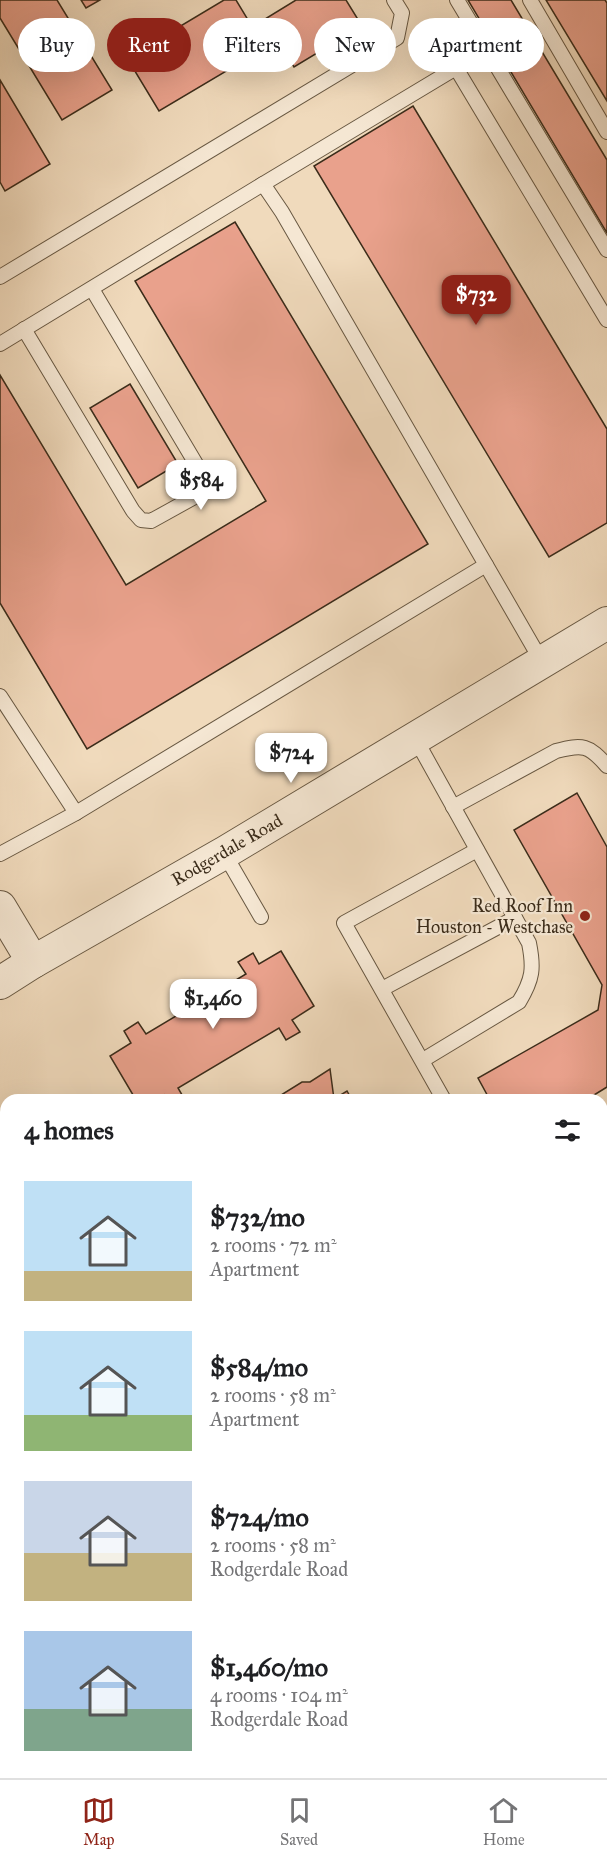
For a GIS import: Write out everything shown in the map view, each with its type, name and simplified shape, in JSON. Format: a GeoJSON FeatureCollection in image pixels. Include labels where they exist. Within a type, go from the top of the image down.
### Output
{"type":"FeatureCollection","features":[{"type":"Feature","properties":{"kind":"street","name":"Rodgerdale Road"},"geometry":{"type":"LineString","coordinates":[[0,982],[224,853],[607,623]]}},
{"type":"Feature","properties":{"kind":"street"},"geometry":{"type":"LineString","coordinates":[[0,907],[33,962]]}},
{"type":"Feature","properties":{"kind":"lane"},"geometry":{"type":"LineString","coordinates":[[0,277],[397,38],[402,13],[394,0]]}},
{"type":"Feature","properties":{"kind":"lane"},"geometry":{"type":"LineString","coordinates":[[457,0],[607,250]]}},
{"type":"Feature","properties":{"kind":"lane"},"geometry":{"type":"LineString","coordinates":[[530,0],[607,132]]}},
{"type":"Feature","properties":{"kind":"lane"},"geometry":{"type":"LineString","coordinates":[[0,344],[456,68],[607,320]]}},
{"type":"Feature","properties":{"kind":"lane"},"geometry":{"type":"LineString","coordinates":[[263,184],[282,212],[542,662]]}},
{"type":"Feature","properties":{"kind":"lane"},"geometry":{"type":"LineString","coordinates":[[24,329],[133,511],[141,520],[151,521],[198,495],[204,486],[202,474],[92,289]]}},
{"type":"Feature","properties":{"kind":"lane"},"geometry":{"type":"LineString","coordinates":[[0,854],[76,813],[486,565]]}},
{"type":"Feature","properties":{"kind":"lane"},"geometry":{"type":"LineString","coordinates":[[0,696],[76,813]]}},
{"type":"Feature","properties":{"kind":"lane"},"geometry":{"type":"LineString","coordinates":[[415,738],[529,943],[533,963],[529,986],[519,1002],[423,1060]]}},
{"type":"Feature","properties":{"kind":"lane"},"geometry":{"type":"LineString","coordinates":[[453,807],[556,751],[575,746],[593,750],[607,766]]}},
{"type":"Feature","properties":{"kind":"lane"},"geometry":{"type":"LineString","coordinates":[[441,1094],[344,923],[477,850]]}},
{"type":"Feature","properties":{"kind":"lane"},"geometry":{"type":"LineString","coordinates":[[224,853],[261,916]]}},
{"type":"Feature","properties":{"kind":"lane"},"geometry":{"type":"LineString","coordinates":[[382,989],[515,918]]}},
{"type":"Feature","properties":{"kind":"building"},"geometry":{"type":"Polygon","coordinates":[[[0,0],[57,0],[68,18],[18,18],[18,48],[0,18],[0,0]]]}},
{"type":"Feature","properties":{"kind":"building"},"geometry":{"type":"Polygon","coordinates":[[[81,0],[100,0],[86,8],[81,0]]]}},
{"type":"Feature","properties":{"kind":"building"},"geometry":{"type":"Polygon","coordinates":[[[224,0],[236,0],[247,18],[203,18],[203,72],[225,72],[159,111],[135,72],[191,72],[191,20],[224,0]]]}},
{"type":"Feature","properties":{"kind":"building"},"geometry":{"type":"Polygon","coordinates":[[[296,0],[346,0],[357,18],[314,18],[314,55],[302,62],[302,18],[267,18],[296,0]]]}},
{"type":"Feature","properties":{"kind":"building"},"geometry":{"type":"Polygon","coordinates":[[[468,0],[511,0],[522,18],[479,18],[468,0]]]}},
{"type":"Feature","properties":{"kind":"building"},"geometry":{"type":"Polygon","coordinates":[[[546,0],[605,0],[607,3],[607,101],[546,0]]]}},
{"type":"Feature","properties":{"kind":"building"},"geometry":{"type":"Polygon","coordinates":[[[544,55],[607,160],[607,233],[511,72],[544,72],[544,55]]]}},
{"type":"Feature","properties":{"kind":"building"},"geometry":{"type":"Polygon","coordinates":[[[95,62],[112,90],[62,120],[33,72],[95,72],[95,62]]]}},
{"type":"Feature","properties":{"kind":"building"},"geometry":{"type":"Polygon","coordinates":[[[0,80],[50,164],[5,191],[0,182],[0,80]]]}},
{"type":"Feature","properties":{"kind":"building"},"geometry":{"type":"Polygon","coordinates":[[[413,106],[607,429],[607,523],[549,557],[314,166],[413,106]]]}},
{"type":"Feature","properties":{"kind":"building"},"geometry":{"type":"Polygon","coordinates":[[[235,222],[428,544],[87,749],[0,603],[0,375],[126,585],[266,501],[135,281],[235,222]]]}},
{"type":"Feature","properties":{"kind":"building"},"geometry":{"type":"Polygon","coordinates":[[[130,384],[178,464],[138,488],[90,408],[130,384]]]}},
{"type":"Feature","properties":{"kind":"building","name":"Red Roof Inn Houston - Westchase"},"geometry":{"type":"Polygon","coordinates":[[[577,793],[607,847],[607,1087],[596,1094],[487,1094],[478,1078],[598,1010],[602,985],[514,830],[577,793]]]}},
{"type":"Feature","properties":{"kind":"building"},"geometry":{"type":"Polygon","coordinates":[[[281,951],[314,1006],[292,1020],[300,1032],[286,1040],[279,1028],[178,1088],[182,1094],[132,1094],[110,1056],[131,1043],[124,1031],[138,1022],[146,1034],[246,974],[238,962],[253,953],[259,964],[281,951]]]}},
{"type":"Feature","properties":{"kind":"building"},"geometry":{"type":"Polygon","coordinates":[[[330,1069],[333,1094],[283,1094],[302,1082],[310,1082],[330,1069]]]}},
{"type":"Feature","properties":{"kind":"place","name":"Red Roof Inn Houston - Westchase"},"geometry":{"type":"Point","coordinates":[585,916]}}]}
